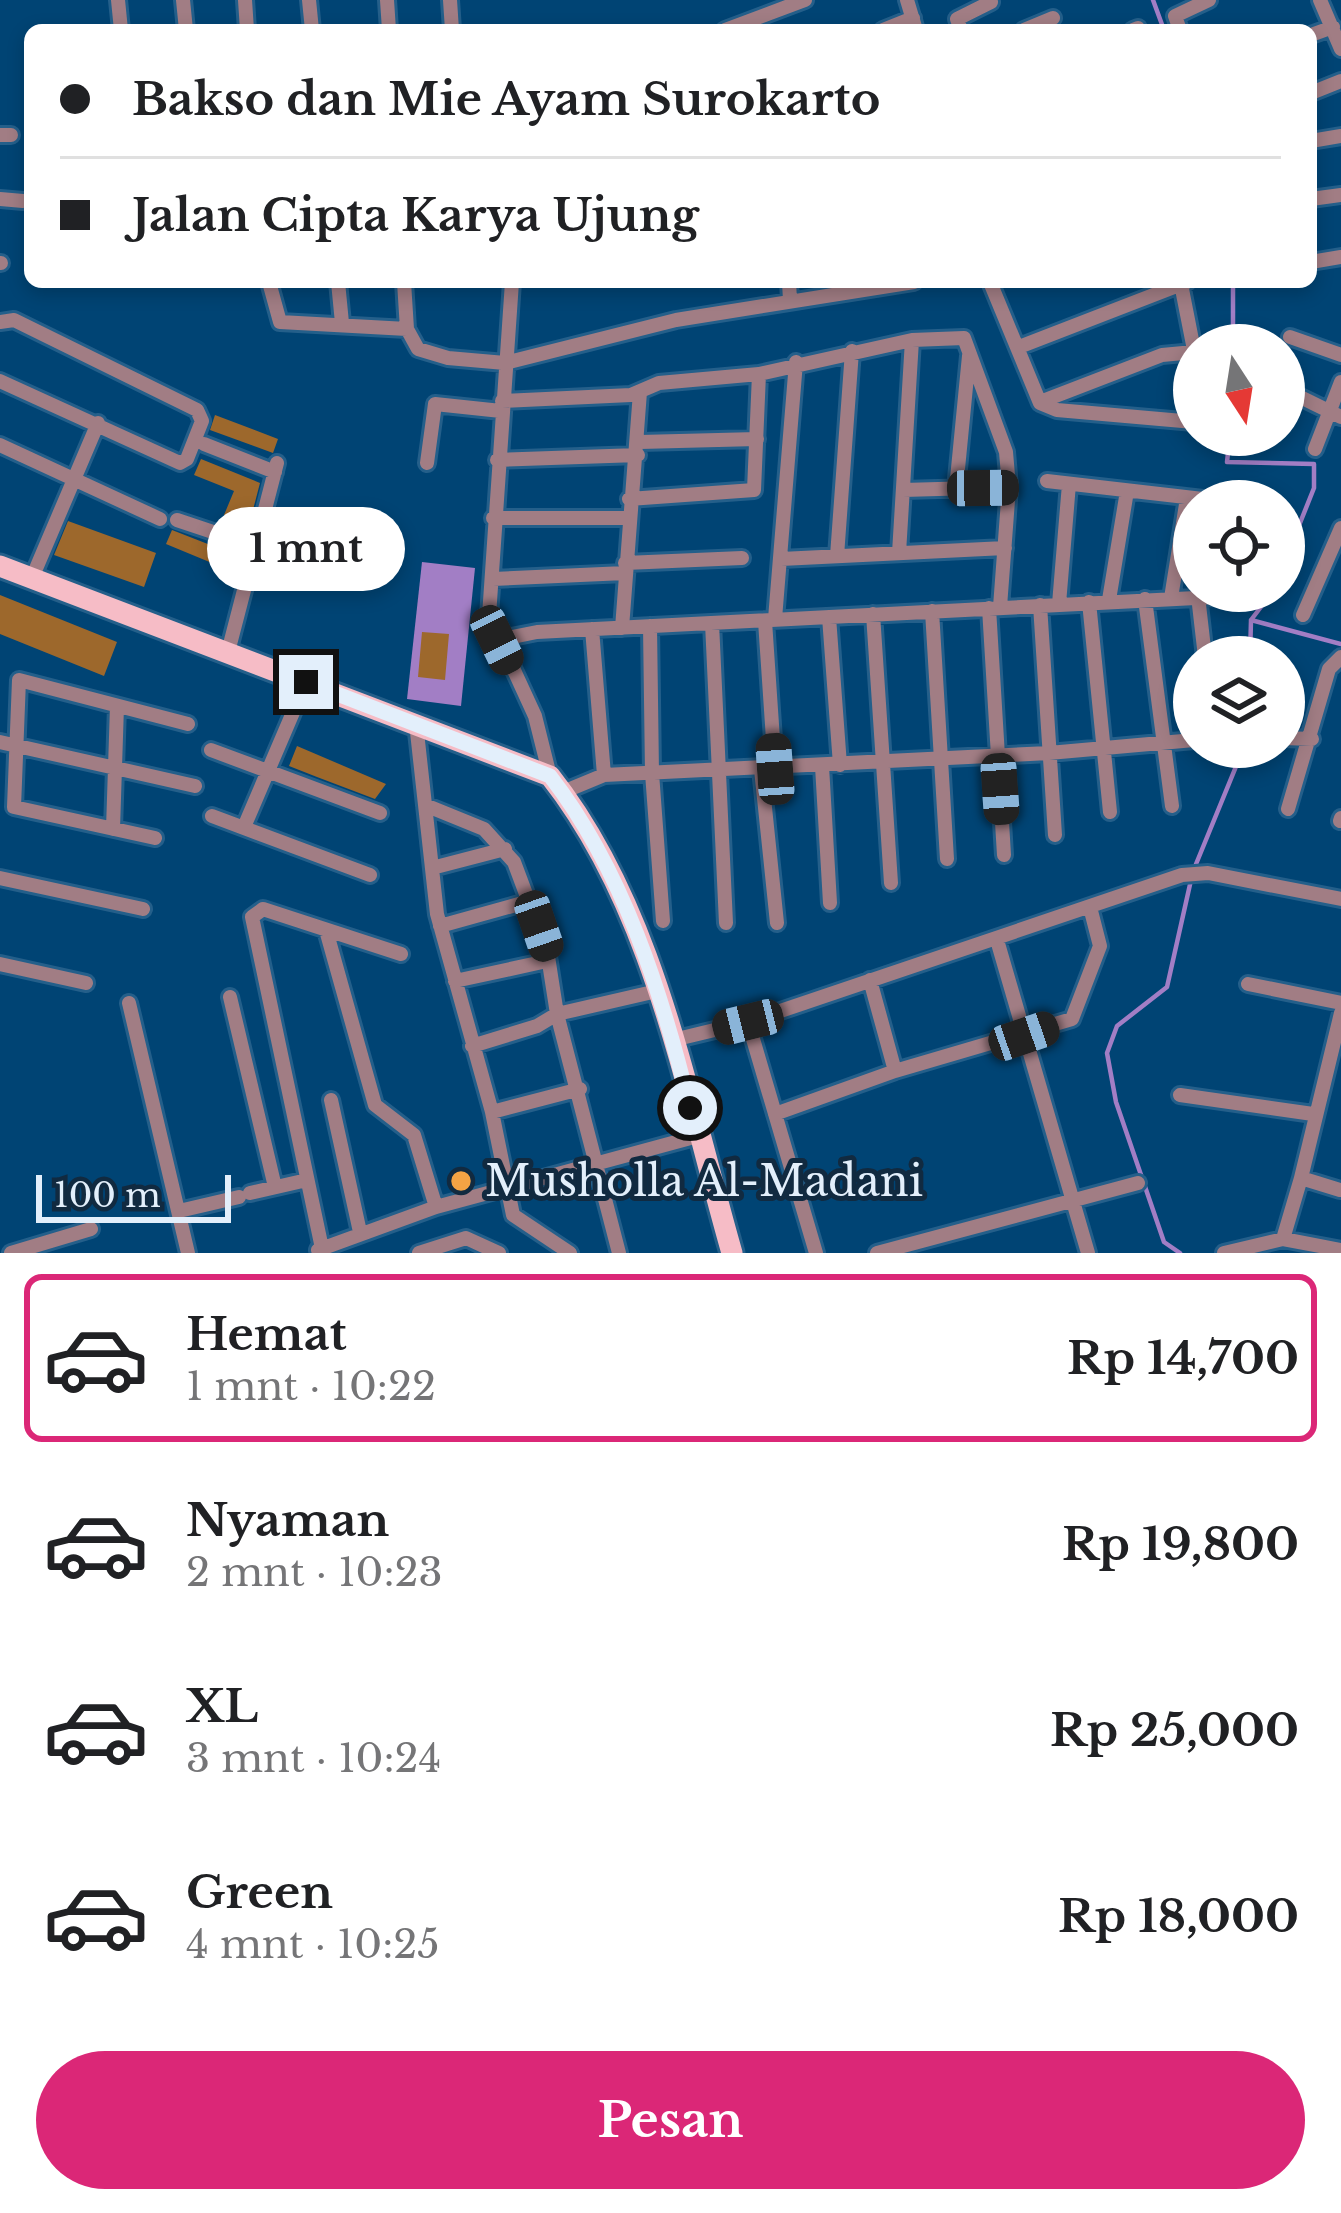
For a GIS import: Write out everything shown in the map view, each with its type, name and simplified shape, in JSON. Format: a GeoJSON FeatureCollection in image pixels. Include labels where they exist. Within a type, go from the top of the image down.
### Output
{"type":"FeatureCollection","features":[{"type":"Feature","properties":{"kind":"main road"},"geometry":{"type":"LineString","coordinates":[[0,566],[306,682],[556,784],[618,894],[657,991],[732,1253]]}},
{"type":"Feature","properties":{"kind":"street"},"geometry":{"type":"LineString","coordinates":[[769,23],[805,0]]}},
{"type":"Feature","properties":{"kind":"street"},"geometry":{"type":"LineString","coordinates":[[907,0],[915,24]]}},
{"type":"Feature","properties":{"kind":"street"},"geometry":{"type":"LineString","coordinates":[[1178,24],[1175,16],[1209,0]]}},
{"type":"Feature","properties":{"kind":"street"},"geometry":{"type":"LineString","coordinates":[[1321,0],[1341,49]]}},
{"type":"Feature","properties":{"kind":"street"},"geometry":{"type":"LineString","coordinates":[[959,24],[957,19],[992,1]]}},
{"type":"Feature","properties":{"kind":"street"},"geometry":{"type":"LineString","coordinates":[[1038,24],[1053,18]]}},
{"type":"Feature","properties":{"kind":"street"},"geometry":{"type":"LineString","coordinates":[[1317,33],[1333,27]]}},
{"type":"Feature","properties":{"kind":"street"},"geometry":{"type":"LineString","coordinates":[[0,200],[22,201]]}},
{"type":"Feature","properties":{"kind":"street"},"geometry":{"type":"LineString","coordinates":[[270,288],[280,322],[407,329]]}},
{"type":"Feature","properties":{"kind":"street"},"geometry":{"type":"LineString","coordinates":[[339,288],[342,322]]}},
{"type":"Feature","properties":{"kind":"street"},"geometry":{"type":"LineString","coordinates":[[404,288],[407,329],[418,349],[505,363],[637,329],[873,288]]}},
{"type":"Feature","properties":{"kind":"street"},"geometry":{"type":"LineString","coordinates":[[511,288],[489,616],[535,716],[556,784],[604,775],[1173,743]]}},
{"type":"Feature","properties":{"kind":"street"},"geometry":{"type":"LineString","coordinates":[[789,288],[790,300]]}},
{"type":"Feature","properties":{"kind":"street"},"geometry":{"type":"LineString","coordinates":[[993,288],[1040,403],[1057,410],[1173,420]]}},
{"type":"Feature","properties":{"kind":"street"},"geometry":{"type":"LineString","coordinates":[[1019,347],[1171,288]]}},
{"type":"Feature","properties":{"kind":"street"},"geometry":{"type":"LineString","coordinates":[[1185,288],[1190,324]]}},
{"type":"Feature","properties":{"kind":"street"},"geometry":{"type":"LineString","coordinates":[[0,322],[14,320],[202,415],[187,459],[180,463],[0,381]]}},
{"type":"Feature","properties":{"kind":"street"},"geometry":{"type":"LineString","coordinates":[[428,463],[435,404],[502,406],[640,392],[658,383],[760,374],[796,362],[912,340],[964,338],[1006,452],[1010,487],[994,608],[1004,855]]}},
{"type":"Feature","properties":{"kind":"street"},"geometry":{"type":"LineString","coordinates":[[899,553],[912,340]]}},
{"type":"Feature","properties":{"kind":"street"},"geometry":{"type":"LineString","coordinates":[[1305,342],[1341,355]]}},
{"type":"Feature","properties":{"kind":"street"},"geometry":{"type":"LineString","coordinates":[[837,556],[852,351]]}},
{"type":"Feature","properties":{"kind":"street"},"geometry":{"type":"LineString","coordinates":[[956,489],[969,351]]}},
{"type":"Feature","properties":{"kind":"street"},"geometry":{"type":"LineString","coordinates":[[1040,403],[1173,354]]}},
{"type":"Feature","properties":{"kind":"street"},"geometry":{"type":"LineString","coordinates":[[777,923],[768,769],[770,620],[781,559],[796,362]]}},
{"type":"Feature","properties":{"kind":"street"},"geometry":{"type":"LineString","coordinates":[[629,499],[754,490],[760,374]]}},
{"type":"Feature","properties":{"kind":"street"},"geometry":{"type":"LineString","coordinates":[[1315,449],[1335,415],[1341,382]]}},
{"type":"Feature","properties":{"kind":"street"},"geometry":{"type":"LineString","coordinates":[[622,628],[640,392]]}},
{"type":"Feature","properties":{"kind":"street"},"geometry":{"type":"LineString","coordinates":[[1305,400],[1335,415]]}},
{"type":"Feature","properties":{"kind":"street"},"geometry":{"type":"LineString","coordinates":[[32,578],[98,423]]}},
{"type":"Feature","properties":{"kind":"street"},"geometry":{"type":"LineString","coordinates":[[497,460],[757,439]]}},
{"type":"Feature","properties":{"kind":"street"},"geometry":{"type":"LineString","coordinates":[[204,444],[276,467],[228,652]]}},
{"type":"Feature","properties":{"kind":"street"},"geometry":{"type":"LineString","coordinates":[[0,445],[160,519]]}},
{"type":"Feature","properties":{"kind":"street"},"geometry":{"type":"LineString","coordinates":[[1047,482],[1173,496]]}},
{"type":"Feature","properties":{"kind":"street"},"geometry":{"type":"LineString","coordinates":[[1059,604],[1070,484]]}},
{"type":"Feature","properties":{"kind":"street"},"geometry":{"type":"LineString","coordinates":[[903,490],[1010,487]]}},
{"type":"Feature","properties":{"kind":"street"},"geometry":{"type":"LineString","coordinates":[[1109,600],[1127,491]]}},
{"type":"Feature","properties":{"kind":"street"},"geometry":{"type":"LineString","coordinates":[[493,518],[628,518]]}},
{"type":"Feature","properties":{"kind":"street"},"geometry":{"type":"LineString","coordinates":[[177,520],[255,546]]}},
{"type":"Feature","properties":{"kind":"street"},"geometry":{"type":"LineString","coordinates":[[1303,615],[1341,528]]}},
{"type":"Feature","properties":{"kind":"street"},"geometry":{"type":"LineString","coordinates":[[781,559],[1004,548]]}},
{"type":"Feature","properties":{"kind":"street"},"geometry":{"type":"LineString","coordinates":[[493,579],[742,558]]}},
{"type":"Feature","properties":{"kind":"street"},"geometry":{"type":"LineString","coordinates":[[497,640],[592,629],[1171,598],[1173,586]]}},
{"type":"Feature","properties":{"kind":"street"},"geometry":{"type":"LineString","coordinates":[[1145,599],[1172,806]]}},
{"type":"Feature","properties":{"kind":"street"},"geometry":{"type":"LineString","coordinates":[[1089,602],[1099,749],[1110,812]]}},
{"type":"Feature","properties":{"kind":"street"},"geometry":{"type":"LineString","coordinates":[[1040,605],[1055,836]]}},
{"type":"Feature","properties":{"kind":"street"},"geometry":{"type":"LineString","coordinates":[[932,610],[947,859]]}},
{"type":"Feature","properties":{"kind":"street"},"geometry":{"type":"LineString","coordinates":[[873,614],[891,884]]}},
{"type":"Feature","properties":{"kind":"street"},"geometry":{"type":"LineString","coordinates":[[829,616],[840,765]]}},
{"type":"Feature","properties":{"kind":"street"},"geometry":{"type":"LineString","coordinates":[[712,623],[726,923]]}},
{"type":"Feature","properties":{"kind":"street"},"geometry":{"type":"LineString","coordinates":[[650,626],[652,773],[663,921]]}},
{"type":"Feature","properties":{"kind":"street"},"geometry":{"type":"LineString","coordinates":[[592,629],[604,775]]}},
{"type":"Feature","properties":{"kind":"street"},"geometry":{"type":"LineString","coordinates":[[1288,809],[1329,669],[1341,657]]}},
{"type":"Feature","properties":{"kind":"street"},"geometry":{"type":"LineString","coordinates":[[155,838],[14,808],[8,742],[19,680],[188,724]]}},
{"type":"Feature","properties":{"kind":"street"},"geometry":{"type":"LineString","coordinates":[[244,827],[306,682]]}},
{"type":"Feature","properties":{"kind":"street"},"geometry":{"type":"LineString","coordinates":[[113,829],[117,706]]}},
{"type":"Feature","properties":{"kind":"street"},"geometry":{"type":"LineString","coordinates":[[417,732],[440,926],[518,1222],[570,1253]]}},
{"type":"Feature","properties":{"kind":"street"},"geometry":{"type":"LineString","coordinates":[[1305,739],[1312,739]]}},
{"type":"Feature","properties":{"kind":"street"},"geometry":{"type":"LineString","coordinates":[[8,742],[195,786]]}},
{"type":"Feature","properties":{"kind":"street"},"geometry":{"type":"LineString","coordinates":[[212,750],[380,813]]}},
{"type":"Feature","properties":{"kind":"street"},"geometry":{"type":"LineString","coordinates":[[822,766],[830,903]]}},
{"type":"Feature","properties":{"kind":"street"},"geometry":{"type":"LineString","coordinates":[[425,805],[484,829],[505,849],[530,901],[620,1253]]}},
{"type":"Feature","properties":{"kind":"street"},"geometry":{"type":"LineString","coordinates":[[212,816],[370,875]]}},
{"type":"Feature","properties":{"kind":"street"},"geometry":{"type":"LineString","coordinates":[[432,868],[505,849]]}},
{"type":"Feature","properties":{"kind":"street"},"geometry":{"type":"LineString","coordinates":[[673,1040],[748,1022],[1182,875],[1208,873],[1341,899]]}},
{"type":"Feature","properties":{"kind":"street"},"geometry":{"type":"LineString","coordinates":[[0,878],[143,909]]}},
{"type":"Feature","properties":{"kind":"street"},"geometry":{"type":"LineString","coordinates":[[440,926],[530,901]]}},
{"type":"Feature","properties":{"kind":"street"},"geometry":{"type":"LineString","coordinates":[[775,1114],[895,1071],[1072,1019],[1100,946],[1090,908]]}},
{"type":"Feature","properties":{"kind":"street"},"geometry":{"type":"LineString","coordinates":[[401,954],[262,909],[252,917],[320,1251],[436,1207],[698,1136]]}},
{"type":"Feature","properties":{"kind":"street"},"geometry":{"type":"LineString","coordinates":[[326,930],[362,1072],[383,1115],[414,1135],[436,1207]]}},
{"type":"Feature","properties":{"kind":"street"},"geometry":{"type":"LineString","coordinates":[[998,940],[1088,1253]]}},
{"type":"Feature","properties":{"kind":"street"},"geometry":{"type":"LineString","coordinates":[[455,981],[547,961]]}},
{"type":"Feature","properties":{"kind":"street"},"geometry":{"type":"LineString","coordinates":[[0,964],[86,983]]}},
{"type":"Feature","properties":{"kind":"street"},"geometry":{"type":"LineString","coordinates":[[870,980],[895,1071]]}},
{"type":"Feature","properties":{"kind":"street"},"geometry":{"type":"LineString","coordinates":[[1247,984],[1341,1003]]}},
{"type":"Feature","properties":{"kind":"street"},"geometry":{"type":"LineString","coordinates":[[472,1046],[537,1026],[557,1014],[657,991]]}},
{"type":"Feature","properties":{"kind":"street"},"geometry":{"type":"LineString","coordinates":[[230,997],[275,1187]]}},
{"type":"Feature","properties":{"kind":"street"},"geometry":{"type":"LineString","coordinates":[[129,1003],[188,1253]]}},
{"type":"Feature","properties":{"kind":"street"},"geometry":{"type":"LineString","coordinates":[[1283,1239],[1341,1013]]}},
{"type":"Feature","properties":{"kind":"street"},"geometry":{"type":"LineString","coordinates":[[748,1022],[816,1253]]}},
{"type":"Feature","properties":{"kind":"street"},"geometry":{"type":"LineString","coordinates":[[492,1112],[580,1089]]}},
{"type":"Feature","properties":{"kind":"street"},"geometry":{"type":"LineString","coordinates":[[1180,1095],[1313,1114]]}},
{"type":"Feature","properties":{"kind":"street"},"geometry":{"type":"LineString","coordinates":[[332,1100],[360,1232]]}},
{"type":"Feature","properties":{"kind":"street"},"geometry":{"type":"LineString","coordinates":[[1300,1178],[1340,1190]]}},
{"type":"Feature","properties":{"kind":"street"},"geometry":{"type":"LineString","coordinates":[[179,1211],[307,1180]]}},
{"type":"Feature","properties":{"kind":"street"},"geometry":{"type":"LineString","coordinates":[[877,1253],[1138,1183]]}},
{"type":"Feature","properties":{"kind":"street"},"geometry":{"type":"LineString","coordinates":[[4,1251],[92,1229]]}},
{"type":"Feature","properties":{"kind":"street"},"geometry":{"type":"LineString","coordinates":[[939,1236],[946,1253]]}},
{"type":"Feature","properties":{"kind":"street"},"geometry":{"type":"LineString","coordinates":[[419,1253],[466,1238],[499,1253]]}},
{"type":"Feature","properties":{"kind":"street"},"geometry":{"type":"LineString","coordinates":[[1224,1253],[1283,1239],[1341,1250]]}},
{"type":"Feature","properties":{"kind":"shaded area"},"geometry":{"type":"Polygon","coordinates":[[[422,562],[475,568],[461,706],[407,699],[422,562]]]}},
{"type":"Feature","properties":{"kind":"building"},"geometry":{"type":"Polygon","coordinates":[[[215,415],[278,439],[273,453],[210,430],[215,415]]]}},
{"type":"Feature","properties":{"kind":"building"},"geometry":{"type":"Polygon","coordinates":[[[201,459],[260,483],[249,525],[224,515],[234,491],[194,475],[201,459]]]}},
{"type":"Feature","properties":{"kind":"building"},"geometry":{"type":"Polygon","coordinates":[[[68,521],[156,553],[144,587],[54,555],[68,521]]]}},
{"type":"Feature","properties":{"kind":"building"},"geometry":{"type":"Polygon","coordinates":[[[172,530],[241,557],[236,573],[166,544],[172,530]]]}},
{"type":"Feature","properties":{"kind":"building"},"geometry":{"type":"Polygon","coordinates":[[[0,595],[117,642],[104,676],[0,634],[0,595]]]}},
{"type":"Feature","properties":{"kind":"building"},"geometry":{"type":"Polygon","coordinates":[[[422,632],[449,634],[445,680],[418,677],[422,632]]]}},
{"type":"Feature","properties":{"kind":"building"},"geometry":{"type":"Polygon","coordinates":[[[297,746],[386,784],[375,799],[289,766],[297,746]]]}},
{"type":"Feature","properties":{"kind":"waterway"},"geometry":{"type":"LineString","coordinates":[[1153,0],[1162,24]]}},
{"type":"Feature","properties":{"kind":"waterway"},"geometry":{"type":"LineString","coordinates":[[1233,288],[1233,324]]}},
{"type":"Feature","properties":{"kind":"waterway"},"geometry":{"type":"LineString","coordinates":[[1228,456],[1227,462],[1314,464],[1314,488],[1305,510]]}},
{"type":"Feature","properties":{"kind":"waterway"},"geometry":{"type":"LineString","coordinates":[[1257,612],[1251,620],[1341,644]]}},
{"type":"Feature","properties":{"kind":"waterway"},"geometry":{"type":"LineString","coordinates":[[1251,620],[1251,636]]}},
{"type":"Feature","properties":{"kind":"waterway"},"geometry":{"type":"LineString","coordinates":[[1194,869],[1235,768]]}},
{"type":"Feature","properties":{"kind":"waterway"},"geometry":{"type":"LineString","coordinates":[[1180,1253],[1164,1242],[1116,1102],[1107,1053],[1117,1026],[1167,987],[1191,880]]}},
{"type":"Feature","properties":{"kind":"place","name":"Musholla Al-Madani"},"geometry":{"type":"Point","coordinates":[461,1181]}},
{"type":"Feature","properties":{"kind":"route"},"geometry":{"type":"LineString","coordinates":[[306,682],[550,776],[574,807],[654,979],[690,1108]]}}]}
